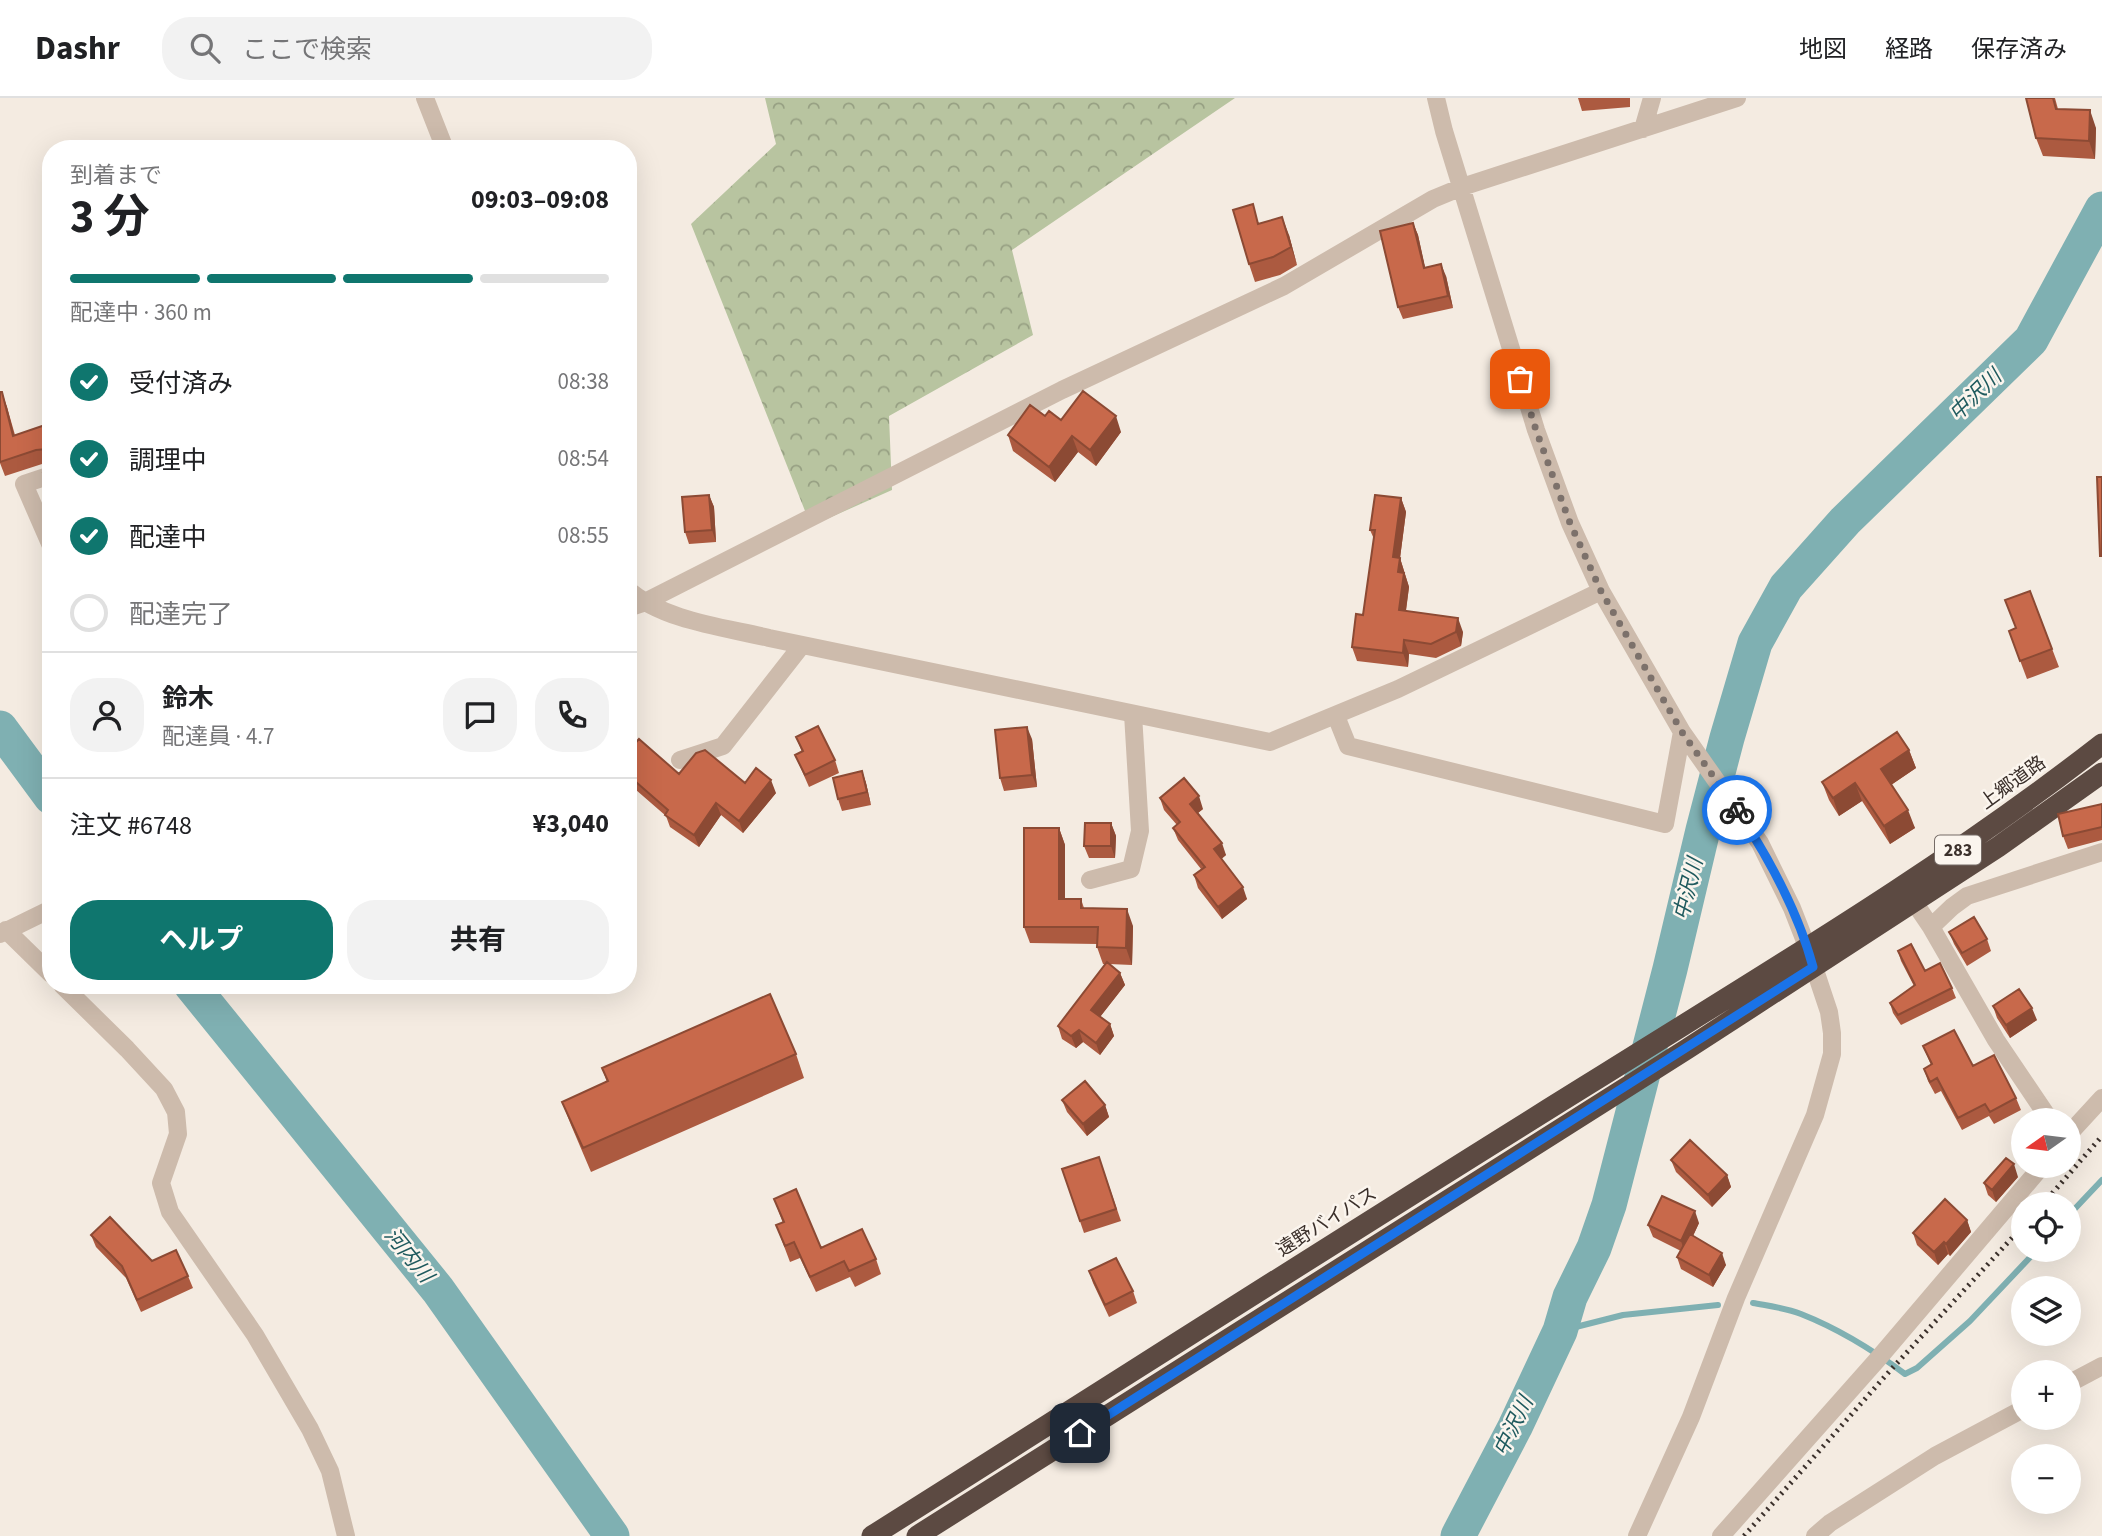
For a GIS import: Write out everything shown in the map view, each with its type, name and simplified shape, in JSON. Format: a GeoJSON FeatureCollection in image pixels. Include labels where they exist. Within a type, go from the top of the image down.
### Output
{"type":"FeatureCollection","features":[{"type":"Feature","properties":{"kind":"highway","name":"上郷道路"},"geometry":{"type":"LineString","coordinates":[[1811,958],[2102,744]]}},
{"type":"Feature","properties":{"kind":"highway","name":"283"},"geometry":{"type":"LineString","coordinates":[[917,1536],[1687,1049],[1811,958],[1914,902],[2028,827],[2102,773]]}},
{"type":"Feature","properties":{"kind":"highway","name":"遠野バイパス"},"geometry":{"type":"LineString","coordinates":[[872,1536],[897,1530],[1602,1075],[1692,1021],[1811,958]]}},
{"type":"Feature","properties":{"kind":"street"},"geometry":{"type":"LineString","coordinates":[[425,98],[441,140]]}},
{"type":"Feature","properties":{"kind":"street"},"geometry":{"type":"LineString","coordinates":[[1437,98],[1536,430],[1570,523],[1601,591],[1682,732],[1760,844],[1792,908],[1829,1012],[1832,1033],[1832,1054],[1815,1115],[1736,1298],[1691,1417],[1637,1536]]}},
{"type":"Feature","properties":{"kind":"street"},"geometry":{"type":"LineString","coordinates":[[1643,129],[1652,98]]}},
{"type":"Feature","properties":{"kind":"street"},"geometry":{"type":"LineString","coordinates":[[637,605],[1062,390],[1284,286],[1433,198],[1737,98]]}},
{"type":"Feature","properties":{"kind":"street"},"geometry":{"type":"LineString","coordinates":[[42,478],[24,484],[42,525]]}},
{"type":"Feature","properties":{"kind":"street"},"geometry":{"type":"LineString","coordinates":[[637,606],[802,645],[1270,742],[1398,689],[1601,591]]}},
{"type":"Feature","properties":{"kind":"street"},"geometry":{"type":"LineString","coordinates":[[680,760],[723,746],[802,645]]}},
{"type":"Feature","properties":{"kind":"street"},"geometry":{"type":"LineString","coordinates":[[1090,880],[1131,869],[1140,831],[1133,714]]}},
{"type":"Feature","properties":{"kind":"street"},"geometry":{"type":"LineString","coordinates":[[1336,716],[1348,746],[1665,824],[1682,732]]}},
{"type":"Feature","properties":{"kind":"street"},"geometry":{"type":"LineString","coordinates":[[1931,927],[1967,896],[2102,852]]}},
{"type":"Feature","properties":{"kind":"street"},"geometry":{"type":"LineString","coordinates":[[1914,902],[1996,1040],[2042,1108]]}},
{"type":"Feature","properties":{"kind":"street"},"geometry":{"type":"LineString","coordinates":[[42,914],[3,932],[42,966]]}},
{"type":"Feature","properties":{"kind":"street"},"geometry":{"type":"LineString","coordinates":[[71,994],[164,1088],[176,1112],[178,1134],[161,1183],[170,1212],[255,1335],[310,1429],[330,1471],[346,1536]]}},
{"type":"Feature","properties":{"kind":"street"},"geometry":{"type":"LineString","coordinates":[[2081,1121],[2102,1098]]}},
{"type":"Feature","properties":{"kind":"street"},"geometry":{"type":"LineString","coordinates":[[1721,1536],[1881,1355],[2032,1178]]}},
{"type":"Feature","properties":{"kind":"street"},"geometry":{"type":"LineString","coordinates":[[2081,1377],[2102,1366]]}},
{"type":"Feature","properties":{"kind":"street"},"geometry":{"type":"LineString","coordinates":[[1815,1536],[1830,1523],[1935,1456],[2011,1415]]}},
{"type":"Feature","properties":{"kind":"green space"},"geometry":{"type":"Polygon","coordinates":[[[765,98],[1235,98],[1012,250],[1033,335],[889,416],[892,490],[811,526],[691,224],[776,144],[765,98]]]}},
{"type":"Feature","properties":{"kind":"building"},"geometry":{"type":"Polygon","coordinates":[[[2026,98],[2053,98],[2056,109],[2090,110],[2089,141],[2036,138],[2026,98]]]}},
{"type":"Feature","properties":{"kind":"building"},"geometry":{"type":"Polygon","coordinates":[[[1253,204],[1258,224],[1282,217],[1291,247],[1273,257],[1249,264],[1233,210],[1253,204]]]}},
{"type":"Feature","properties":{"kind":"building"},"geometry":{"type":"Polygon","coordinates":[[[1413,223],[1424,268],[1441,264],[1448,296],[1398,307],[1380,231],[1413,223]]]}},
{"type":"Feature","properties":{"kind":"building"},"geometry":{"type":"Polygon","coordinates":[[[1083,391],[1116,416],[1090,450],[1072,436],[1049,467],[1008,435],[1030,405],[1045,416],[1049,411],[1061,420],[1083,391]]]}},
{"type":"Feature","properties":{"kind":"building"},"geometry":{"type":"Polygon","coordinates":[[[2,392],[13,436],[42,426],[42,449],[0,462],[2,392]]]}},
{"type":"Feature","properties":{"kind":"building"},"geometry":{"type":"Polygon","coordinates":[[[2097,477],[2102,477],[2102,556],[2100,556],[2097,477]]]}},
{"type":"Feature","properties":{"kind":"building"},"geometry":{"type":"Polygon","coordinates":[[[709,495],[712,530],[685,532],[682,497],[709,495]]]}},
{"type":"Feature","properties":{"kind":"building"},"geometry":{"type":"Polygon","coordinates":[[[1375,495],[1401,498],[1393,557],[1400,558],[1398,572],[1404,573],[1399,610],[1458,618],[1456,632],[1431,644],[1404,640],[1403,653],[1352,647],[1356,614],[1363,615],[1375,530],[1370,530],[1375,495]]]}},
{"type":"Feature","properties":{"kind":"building"},"geometry":{"type":"Polygon","coordinates":[[[2030,591],[2052,649],[2020,661],[2009,631],[2016,628],[2005,600],[2030,591]]]}},
{"type":"Feature","properties":{"kind":"building"},"geometry":{"type":"Polygon","coordinates":[[[818,726],[835,760],[805,775],[795,755],[803,751],[796,737],[818,726]]]}},
{"type":"Feature","properties":{"kind":"building"},"geometry":{"type":"Polygon","coordinates":[[[1027,727],[1032,775],[1000,778],[995,730],[1027,727]]]}},
{"type":"Feature","properties":{"kind":"building"},"geometry":{"type":"Polygon","coordinates":[[[1897,732],[1909,750],[1881,769],[1908,810],[1884,826],[1855,783],[1833,798],[1822,782],[1897,732]]]}},
{"type":"Feature","properties":{"kind":"building"},"geometry":{"type":"Polygon","coordinates":[[[639,739],[679,774],[696,753],[705,750],[745,783],[756,768],[771,780],[739,821],[716,803],[694,835],[665,815],[668,810],[637,783],[639,739]]]}},
{"type":"Feature","properties":{"kind":"building"},"geometry":{"type":"Polygon","coordinates":[[[862,771],[867,792],[838,799],[833,778],[862,771]]]}},
{"type":"Feature","properties":{"kind":"building"},"geometry":{"type":"Polygon","coordinates":[[[1184,778],[1199,796],[1190,804],[1222,843],[1214,849],[1243,887],[1218,907],[1194,875],[1205,867],[1173,828],[1180,822],[1160,798],[1184,778]]]}},
{"type":"Feature","properties":{"kind":"building"},"geometry":{"type":"Polygon","coordinates":[[[2102,804],[2102,827],[2063,836],[2058,814],[2102,804]]]}},
{"type":"Feature","properties":{"kind":"building"},"geometry":{"type":"Polygon","coordinates":[[[1085,823],[1111,823],[1111,846],[1084,846],[1085,823]]]}},
{"type":"Feature","properties":{"kind":"building"},"geometry":{"type":"Polygon","coordinates":[[[1024,828],[1059,828],[1059,899],[1081,899],[1081,908],[1127,909],[1126,948],[1097,947],[1098,927],[1024,927],[1024,828]]]}},
{"type":"Feature","properties":{"kind":"building"},"geometry":{"type":"Polygon","coordinates":[[[1974,917],[1987,939],[1962,953],[1949,932],[1974,917]]]}},
{"type":"Feature","properties":{"kind":"building"},"geometry":{"type":"Polygon","coordinates":[[[1911,944],[1925,971],[1940,963],[1952,988],[1898,1015],[1890,1003],[1915,985],[1898,951],[1911,944]]]}},
{"type":"Feature","properties":{"kind":"building"},"geometry":{"type":"Polygon","coordinates":[[[1107,962],[1120,973],[1091,1010],[1110,1024],[1096,1043],[1079,1030],[1071,1036],[1058,1026],[1107,962]]]}},
{"type":"Feature","properties":{"kind":"building"},"geometry":{"type":"Polygon","coordinates":[[[2019,989],[2032,1008],[2006,1025],[1993,1006],[2019,989]]]}},
{"type":"Feature","properties":{"kind":"building"},"geometry":{"type":"Polygon","coordinates":[[[770,994],[796,1054],[583,1148],[562,1102],[608,1081],[602,1068],[770,994]]]}},
{"type":"Feature","properties":{"kind":"building"},"geometry":{"type":"Polygon","coordinates":[[[1954,1030],[1973,1066],[1994,1055],[2016,1098],[1990,1112],[1985,1104],[1958,1118],[1937,1078],[1930,1082],[1924,1069],[1932,1064],[1923,1046],[1954,1030]]]}},
{"type":"Feature","properties":{"kind":"building"},"geometry":{"type":"Polygon","coordinates":[[[1085,1081],[1105,1105],[1083,1124],[1062,1100],[1085,1081]]]}},
{"type":"Feature","properties":{"kind":"building"},"geometry":{"type":"Polygon","coordinates":[[[1690,1140],[1727,1175],[1708,1195],[1671,1160],[1690,1140]]]}},
{"type":"Feature","properties":{"kind":"building"},"geometry":{"type":"Polygon","coordinates":[[[1099,1157],[1116,1209],[1080,1221],[1062,1169],[1099,1157]]]}},
{"type":"Feature","properties":{"kind":"building"},"geometry":{"type":"Polygon","coordinates":[[[2006,1158],[2011,1162],[2011,1168],[1992,1190],[1984,1183],[2006,1158]]]}},
{"type":"Feature","properties":{"kind":"building"},"geometry":{"type":"Polygon","coordinates":[[[796,1189],[821,1248],[862,1229],[876,1259],[849,1271],[844,1261],[810,1277],[794,1242],[785,1246],[776,1225],[784,1222],[774,1199],[796,1189]]]}},
{"type":"Feature","properties":{"kind":"building"},"geometry":{"type":"Polygon","coordinates":[[[1662,1196],[1695,1211],[1681,1241],[1648,1225],[1662,1196]]]}},
{"type":"Feature","properties":{"kind":"building"},"geometry":{"type":"Polygon","coordinates":[[[1945,1199],[1967,1220],[1946,1244],[1944,1242],[1934,1252],[1913,1233],[1945,1199]]]}},
{"type":"Feature","properties":{"kind":"building"},"geometry":{"type":"Polygon","coordinates":[[[110,1217],[152,1261],[176,1250],[188,1276],[137,1300],[122,1266],[91,1235],[110,1217]]]}},
{"type":"Feature","properties":{"kind":"building"},"geometry":{"type":"Polygon","coordinates":[[[1690,1234],[1722,1253],[1709,1275],[1677,1257],[1690,1234]]]}},
{"type":"Feature","properties":{"kind":"building"},"geometry":{"type":"Polygon","coordinates":[[[1116,1258],[1133,1291],[1105,1305],[1089,1271],[1116,1258]]]}},
{"type":"Feature","properties":{"kind":"waterway","name":"中沢川"},"geometry":{"type":"LineString","coordinates":[[1458,1536],[1515,1427],[1560,1331],[1570,1297],[1594,1248],[1609,1205],[1703,830],[1755,643],[1786,587],[1845,521],[2031,340],[2102,209]]}},
{"type":"Feature","properties":{"kind":"waterway","name":"河内川"},"geometry":{"type":"LineString","coordinates":[[0,728],[42,785]]}},
{"type":"Feature","properties":{"kind":"waterway","name":"河内川"},"geometry":{"type":"LineString","coordinates":[[198,994],[438,1290],[612,1536]]}},
{"type":"Feature","properties":{"kind":"waterway"},"geometry":{"type":"LineString","coordinates":[[2081,1202],[2102,1180]]}},
{"type":"Feature","properties":{"kind":"waterway"},"geometry":{"type":"LineString","coordinates":[[1753,1303],[1789,1310],[1829,1326],[1905,1374],[1917,1368],[1970,1321],[2026,1262]]}},
{"type":"Feature","properties":{"kind":"waterway"},"geometry":{"type":"LineString","coordinates":[[1560,1331],[1623,1315],[1718,1305]]}},
{"type":"Feature","properties":{"kind":"railway"},"geometry":{"type":"LineString","coordinates":[[2053,1192],[2102,1136]]}},
{"type":"Feature","properties":{"kind":"railway"},"geometry":{"type":"LineString","coordinates":[[1744,1536],[2011,1239]]}},
{"type":"Feature","properties":{"kind":"way so far"},"geometry":{"type":"LineString","coordinates":[[1520,379],[1570,523],[1601,591],[1682,732],[1737,810]]}},
{"type":"Feature","properties":{"kind":"route"},"geometry":{"type":"LineString","coordinates":[[1080,1433],[1813,967],[1792,908],[1760,844],[1737,810]]}}]}
